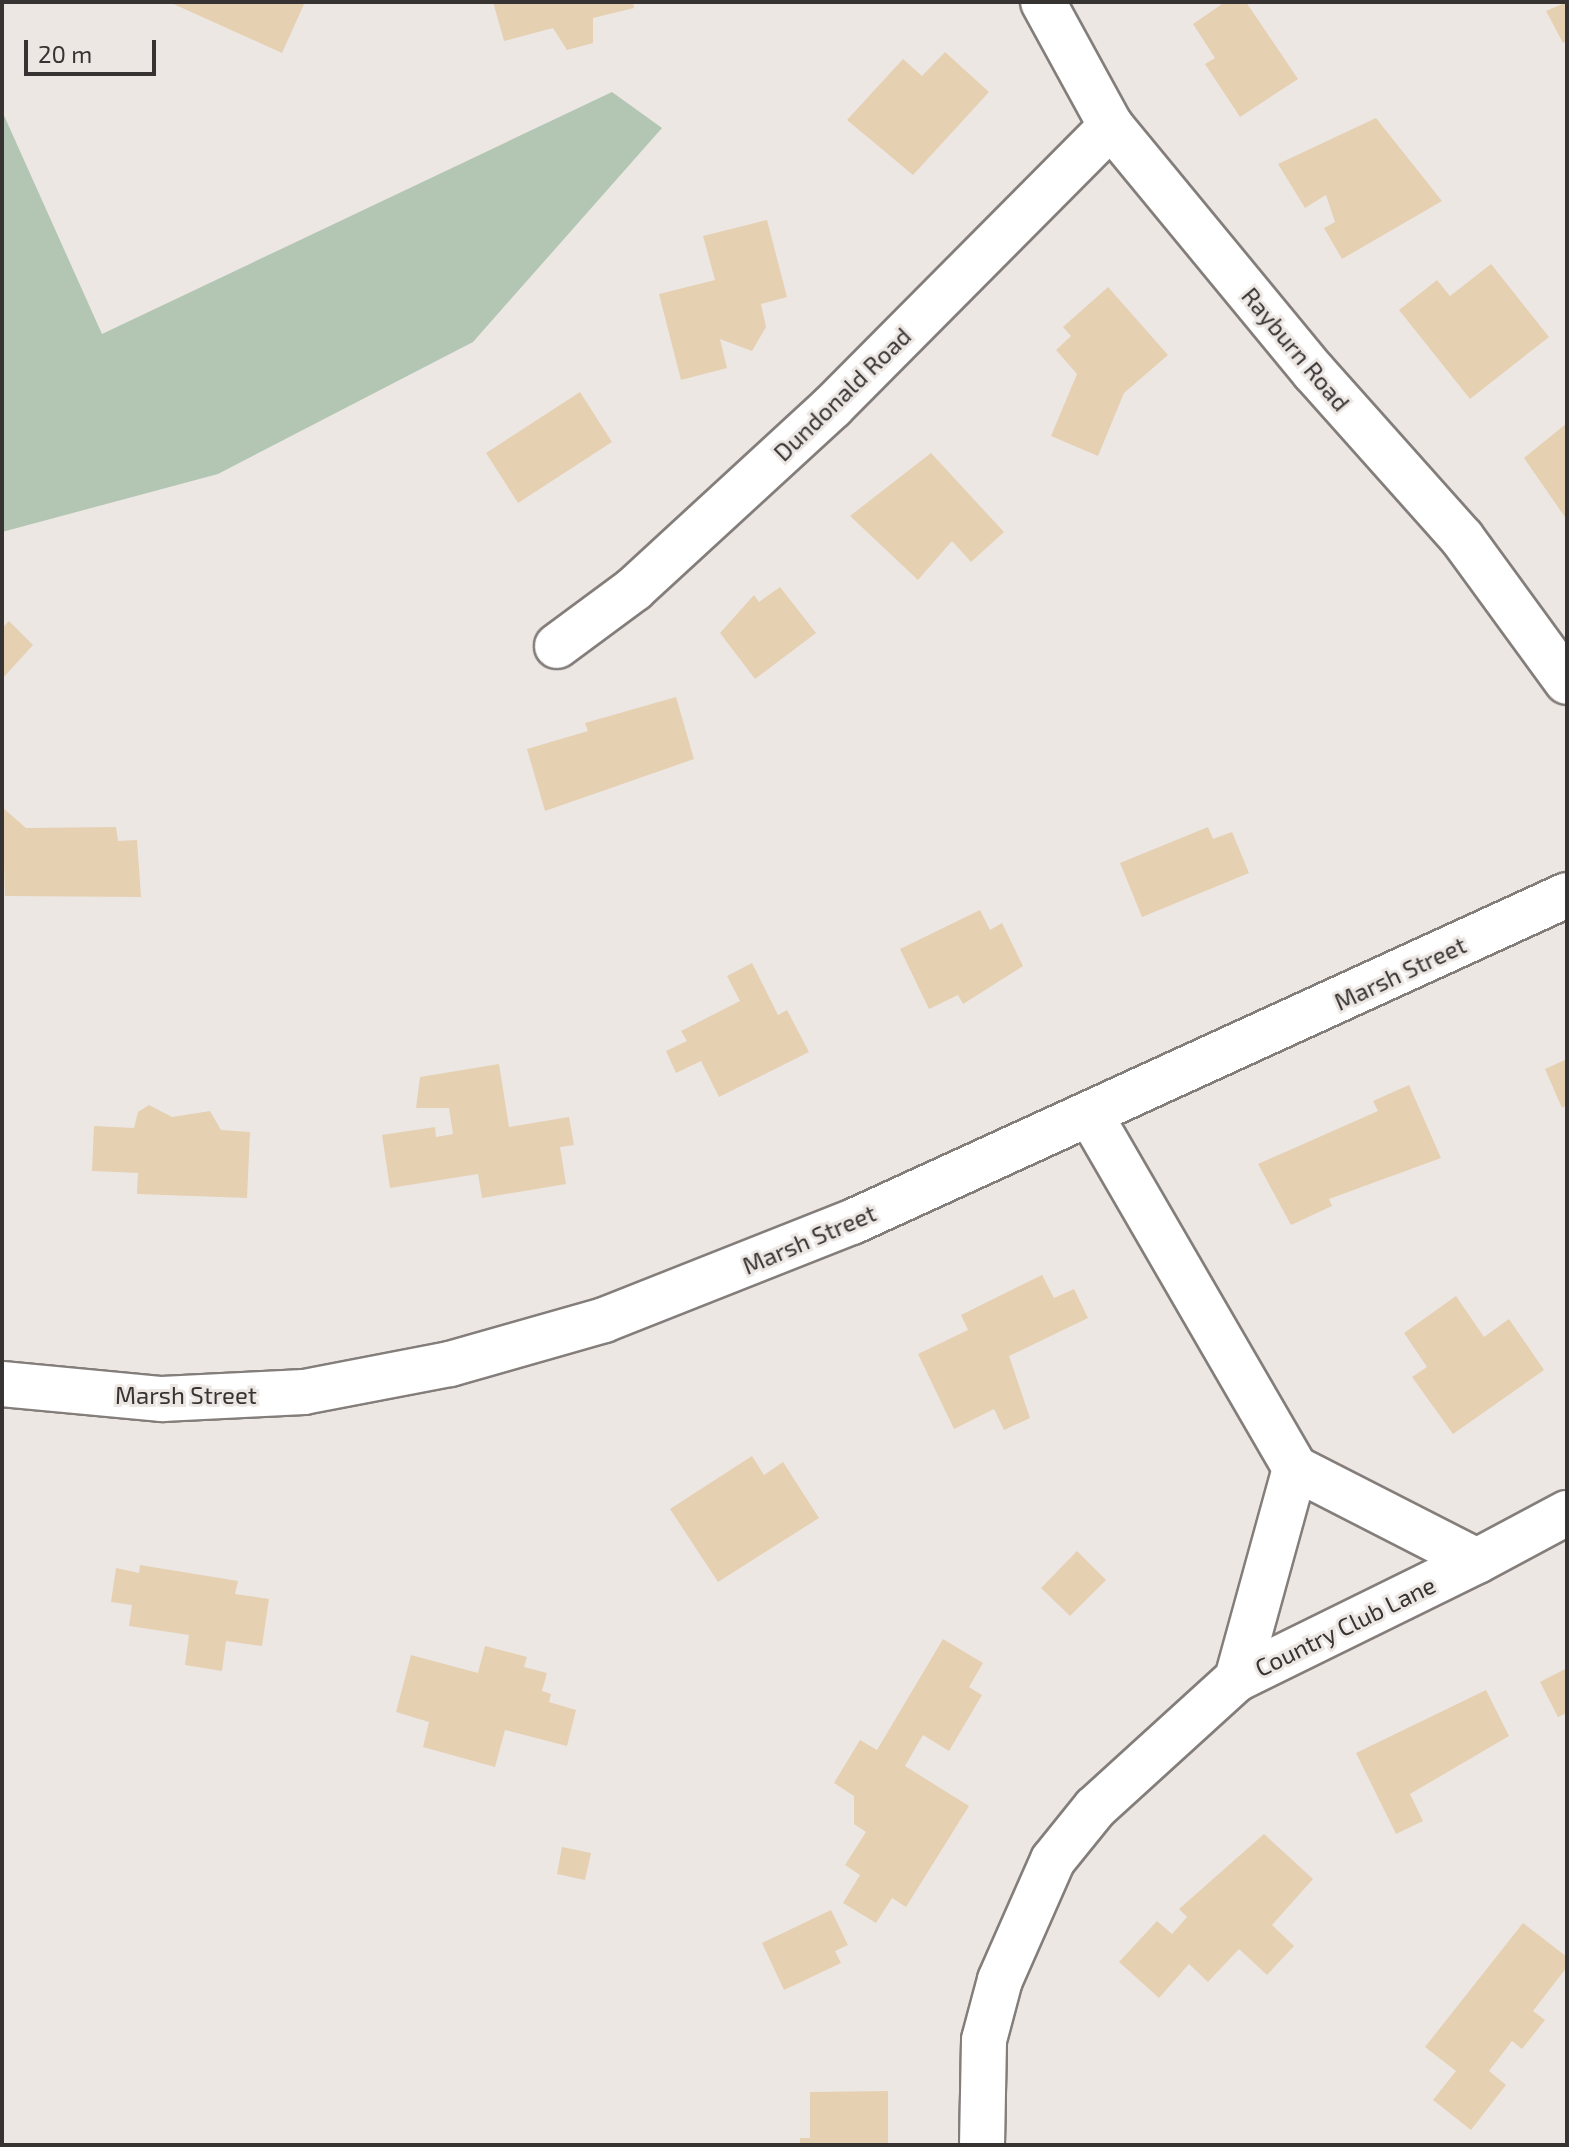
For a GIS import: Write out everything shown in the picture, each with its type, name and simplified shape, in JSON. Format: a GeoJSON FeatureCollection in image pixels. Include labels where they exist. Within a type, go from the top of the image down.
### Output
{"type":"FeatureCollection","features":[{"type":"Feature","properties":{"kind":"street","name":"Rayburn Road"},"geometry":{"type":"LineString","coordinates":[[1043,2],[1111,126],[1314,372],[1462,538],[1567,682]]}},
{"type":"Feature","properties":{"kind":"street","name":"Dundonald Road"},"geometry":{"type":"LineString","coordinates":[[557,646],[634,589],[832,407],[1111,126]]}},
{"type":"Feature","properties":{"kind":"street","name":"Marsh Street"},"geometry":{"type":"LineString","coordinates":[[2,1384],[229,1399],[450,1364],[679,1294],[1091,1116],[1567,895]]}},
{"type":"Feature","properties":{"kind":"street"},"geometry":{"type":"LineString","coordinates":[[1091,1116],[1295,1468]]}},
{"type":"Feature","properties":{"kind":"street","name":"Country Club Lane"},"geometry":{"type":"LineString","coordinates":[[1237,1679],[1295,1468],[1477,1561]]}},
{"type":"Feature","properties":{"kind":"street","name":"Country Club Lane"},"geometry":{"type":"LineString","coordinates":[[1237,1679],[1477,1561],[1567,1513]]}},
{"type":"Feature","properties":{"kind":"street"},"geometry":{"type":"LineString","coordinates":[[982,2145],[984,2040],[1022,1917],[1053,1860],[1137,1763],[1237,1679]]}},
{"type":"Feature","properties":{"kind":"green space"},"geometry":{"type":"Polygon","coordinates":[[[612,92],[662,128],[473,342],[218,474],[2,532],[2,111],[102,334],[612,92]]]}},
{"type":"Feature","properties":{"kind":"building"},"geometry":{"type":"Polygon","coordinates":[[[169,2],[305,2],[282,53],[169,2]]]}},
{"type":"Feature","properties":{"kind":"building"},"geometry":{"type":"Polygon","coordinates":[[[493,2],[633,2],[634,8],[593,18],[593,43],[567,50],[553,28],[504,41],[493,2]]]}},
{"type":"Feature","properties":{"kind":"building"},"geometry":{"type":"Polygon","coordinates":[[[1225,2],[1246,2],[1298,79],[1240,117],[1205,64],[1215,58],[1193,24],[1225,2]]]}},
{"type":"Feature","properties":{"kind":"building"},"geometry":{"type":"Polygon","coordinates":[[[1567,2],[1567,41],[1563,43],[1546,11],[1567,2]]]}},
{"type":"Feature","properties":{"kind":"building"},"geometry":{"type":"Polygon","coordinates":[[[945,52],[989,92],[913,175],[847,120],[903,59],[922,76],[945,52]]]}},
{"type":"Feature","properties":{"kind":"building"},"geometry":{"type":"Polygon","coordinates":[[[1376,118],[1442,201],[1342,259],[1324,228],[1335,222],[1326,195],[1305,208],[1278,164],[1376,118]]]}},
{"type":"Feature","properties":{"kind":"building"},"geometry":{"type":"Polygon","coordinates":[[[767,220],[787,297],[761,304],[766,327],[752,351],[720,339],[727,368],[681,380],[659,294],[715,280],[703,236],[767,220]]]}},
{"type":"Feature","properties":{"kind":"building"},"geometry":{"type":"Polygon","coordinates":[[[1491,264],[1549,337],[1470,399],[1399,310],[1437,280],[1450,296],[1491,264]]]}},
{"type":"Feature","properties":{"kind":"building"},"geometry":{"type":"Polygon","coordinates":[[[1108,287],[1168,355],[1124,393],[1098,456],[1051,436],[1077,374],[1056,350],[1071,336],[1063,327],[1108,287]]]}},
{"type":"Feature","properties":{"kind":"building"},"geometry":{"type":"Polygon","coordinates":[[[580,392],[612,442],[518,503],[486,453],[580,392]]]}},
{"type":"Feature","properties":{"kind":"building"},"geometry":{"type":"Polygon","coordinates":[[[1567,423],[1567,520],[1524,458],[1567,423]]]}},
{"type":"Feature","properties":{"kind":"building"},"geometry":{"type":"Polygon","coordinates":[[[931,453],[1004,532],[971,562],[952,541],[918,580],[850,516],[931,453]]]}},
{"type":"Feature","properties":{"kind":"building"},"geometry":{"type":"Polygon","coordinates":[[[780,587],[816,633],[755,679],[720,633],[754,595],[759,602],[780,587]]]}},
{"type":"Feature","properties":{"kind":"building"},"geometry":{"type":"Polygon","coordinates":[[[9,621],[33,645],[2,679],[2,628],[9,621]]]}},
{"type":"Feature","properties":{"kind":"building"},"geometry":{"type":"Polygon","coordinates":[[[676,697],[694,759],[545,811],[527,749],[588,731],[585,723],[676,697]]]}},
{"type":"Feature","properties":{"kind":"building"},"geometry":{"type":"Polygon","coordinates":[[[2,807],[26,828],[116,827],[118,841],[137,840],[141,897],[5,896],[2,807]]]}},
{"type":"Feature","properties":{"kind":"building"},"geometry":{"type":"Polygon","coordinates":[[[1208,827],[1213,839],[1232,832],[1249,873],[1142,917],[1120,863],[1208,827]]]}},
{"type":"Feature","properties":{"kind":"building"},"geometry":{"type":"Polygon","coordinates":[[[980,910],[990,930],[1002,923],[1023,966],[963,1004],[958,995],[929,1009],[900,949],[980,910]]]}},
{"type":"Feature","properties":{"kind":"building"},"geometry":{"type":"Polygon","coordinates":[[[752,963],[778,1015],[787,1010],[809,1052],[719,1097],[701,1061],[676,1073],[666,1051],[687,1041],[681,1031],[740,1001],[727,976],[752,963]]]}},
{"type":"Feature","properties":{"kind":"building"},"geometry":{"type":"Polygon","coordinates":[[[1567,1059],[1567,1105],[1562,1108],[1545,1069],[1567,1059]]]}},
{"type":"Feature","properties":{"kind":"building"},"geometry":{"type":"Polygon","coordinates":[[[499,1064],[509,1127],[569,1117],[574,1145],[560,1147],[566,1184],[482,1198],[478,1174],[390,1188],[382,1135],[435,1127],[436,1137],[453,1134],[449,1108],[416,1108],[420,1077],[499,1064]]]}},
{"type":"Feature","properties":{"kind":"building"},"geometry":{"type":"Polygon","coordinates":[[[1409,1085],[1441,1158],[1329,1199],[1332,1206],[1291,1225],[1258,1164],[1378,1111],[1373,1101],[1409,1085]]]}},
{"type":"Feature","properties":{"kind":"building"},"geometry":{"type":"Polygon","coordinates":[[[149,1105],[172,1117],[210,1111],[221,1130],[250,1132],[247,1198],[137,1194],[138,1173],[92,1171],[94,1126],[134,1128],[138,1112],[149,1105]]]}},
{"type":"Feature","properties":{"kind":"building"},"geometry":{"type":"Polygon","coordinates":[[[1042,1275],[1054,1298],[1074,1289],[1088,1318],[1009,1356],[1030,1418],[1004,1430],[994,1409],[954,1429],[918,1354],[968,1330],[961,1315],[1042,1275]]]}},
{"type":"Feature","properties":{"kind":"building"},"geometry":{"type":"Polygon","coordinates":[[[1456,1296],[1484,1337],[1509,1319],[1544,1370],[1453,1434],[1412,1377],[1427,1367],[1404,1333],[1456,1296]]]}},
{"type":"Feature","properties":{"kind":"building"},"geometry":{"type":"Polygon","coordinates":[[[752,1456],[764,1475],[783,1462],[819,1518],[718,1582],[670,1509],[752,1456]]]}},
{"type":"Feature","properties":{"kind":"building"},"geometry":{"type":"Polygon","coordinates":[[[1077,1551],[1106,1580],[1070,1616],[1041,1588],[1077,1551]]]}},
{"type":"Feature","properties":{"kind":"building"},"geometry":{"type":"Polygon","coordinates":[[[140,1565],[238,1581],[235,1594],[269,1599],[262,1646],[226,1641],[222,1671],[185,1665],[189,1635],[129,1626],[132,1605],[111,1602],[116,1568],[139,1573],[140,1565]]]}},
{"type":"Feature","properties":{"kind":"building"},"geometry":{"type":"Polygon","coordinates":[[[943,1639],[983,1663],[969,1687],[982,1695],[949,1751],[923,1735],[905,1766],[969,1806],[906,1907],[892,1898],[876,1923],[843,1903],[860,1875],[845,1865],[866,1832],[854,1824],[854,1796],[834,1783],[860,1740],[877,1750],[943,1639]]]}},
{"type":"Feature","properties":{"kind":"building"},"geometry":{"type":"Polygon","coordinates":[[[485,1646],[527,1657],[524,1667],[547,1673],[542,1691],[551,1694],[549,1702],[576,1710],[567,1746],[505,1730],[495,1767],[423,1747],[429,1722],[396,1712],[411,1655],[478,1673],[485,1646]]]}},
{"type":"Feature","properties":{"kind":"building"},"geometry":{"type":"Polygon","coordinates":[[[1567,1668],[1567,1713],[1558,1717],[1540,1682],[1567,1668]]]}},
{"type":"Feature","properties":{"kind":"building"},"geometry":{"type":"Polygon","coordinates":[[[1486,1690],[1509,1736],[1410,1794],[1423,1821],[1396,1834],[1356,1753],[1486,1690]]]}},
{"type":"Feature","properties":{"kind":"building"},"geometry":{"type":"Polygon","coordinates":[[[1264,1834],[1313,1879],[1272,1925],[1294,1946],[1267,1975],[1239,1949],[1208,1982],[1189,1964],[1159,1998],[1119,1962],[1157,1921],[1172,1934],[1187,1917],[1179,1909],[1264,1834]]]}},
{"type":"Feature","properties":{"kind":"building"},"geometry":{"type":"Polygon","coordinates":[[[562,1847],[591,1853],[585,1880],[557,1874],[562,1847]]]}},
{"type":"Feature","properties":{"kind":"building"},"geometry":{"type":"Polygon","coordinates":[[[831,1910],[848,1945],[835,1951],[841,1963],[784,1990],[762,1943],[831,1910]]]}},
{"type":"Feature","properties":{"kind":"building"},"geometry":{"type":"Polygon","coordinates":[[[1523,1923],[1567,1957],[1567,1967],[1533,2011],[1545,2020],[1522,2049],[1512,2041],[1489,2071],[1506,2085],[1471,2130],[1433,2100],[1456,2071],[1425,2047],[1523,1923]]]}},
{"type":"Feature","properties":{"kind":"building"},"geometry":{"type":"Polygon","coordinates":[[[888,2091],[888,2145],[800,2145],[800,2138],[810,2138],[810,2092],[888,2091]]]}}]}
